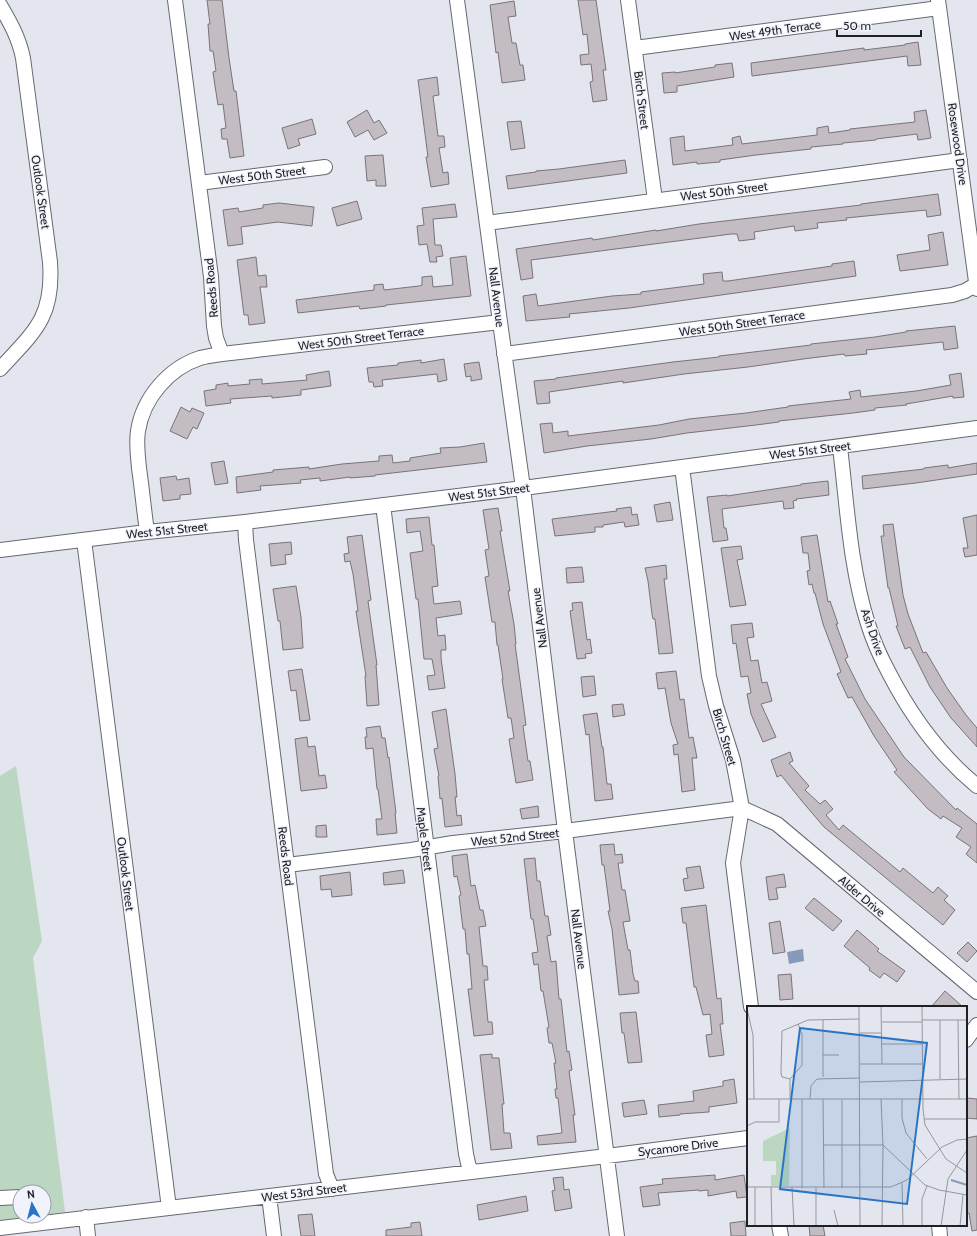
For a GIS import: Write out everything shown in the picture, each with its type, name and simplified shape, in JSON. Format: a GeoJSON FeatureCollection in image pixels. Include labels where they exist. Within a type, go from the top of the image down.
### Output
{"type":"FeatureCollection","features":[{"type":"Feature","properties":{"kind":"street","name":"Reeds Road"},"geometry":{"type":"LineString","coordinates":[[175,0],[211,277],[215,332],[222,354]]}},
{"type":"Feature","properties":{"kind":"street","name":"Nall Avenue"},"geometry":{"type":"LineString","coordinates":[[457,0],[523,488],[617,1236]]}},
{"type":"Feature","properties":{"kind":"street","name":"Birch Street"},"geometry":{"type":"LineString","coordinates":[[628,0],[655,200]]}},
{"type":"Feature","properties":{"kind":"street","name":"West 49th Terrace"},"geometry":{"type":"LineString","coordinates":[[635,48],[939,4]]}},
{"type":"Feature","properties":{"kind":"street","name":"Rosewood Drive"},"geometry":{"type":"LineString","coordinates":[[939,4],[977,286]]}},
{"type":"Feature","properties":{"kind":"street","name":"Outlook Street"},"geometry":{"type":"LineString","coordinates":[[0,5],[14,29],[20,43],[23,58],[50,262],[51,281],[50,295],[41,321],[0,369]]}},
{"type":"Feature","properties":{"kind":"street","name":"West 50th Street"},"geometry":{"type":"LineString","coordinates":[[487,223],[960,160]]}},
{"type":"Feature","properties":{"kind":"street","name":"West 50th Street"},"geometry":{"type":"LineString","coordinates":[[199,183],[326,167]]}},
{"type":"Feature","properties":{"kind":"street","name":"West 50th Street Terrace"},"geometry":{"type":"LineString","coordinates":[[504,354],[952,295],[977,286]]}},
{"type":"Feature","properties":{"kind":"street","name":"West 50th Street Terrace"},"geometry":{"type":"LineString","coordinates":[[222,354],[500,322]]}},
{"type":"Feature","properties":{"kind":"street"},"geometry":{"type":"LineString","coordinates":[[147,532],[137,444],[138,431],[146,406],[152,394],[160,384],[178,369],[201,358],[222,354]]}},
{"type":"Feature","properties":{"kind":"street","name":"West 51st Street"},"geometry":{"type":"LineString","coordinates":[[0,550],[523,488],[977,428]]}},
{"type":"Feature","properties":{"kind":"street","name":"Ash Drive"},"geometry":{"type":"LineString","coordinates":[[840,446],[859,591],[877,650],[902,698],[925,732],[950,761],[977,786]]}},
{"type":"Feature","properties":{"kind":"street","name":"Birch Street"},"geometry":{"type":"LineString","coordinates":[[682,467],[710,676],[716,706],[733,760],[742,808],[734,863],[751,1006]]}},
{"type":"Feature","properties":{"kind":"street","name":"Maple Street"},"geometry":{"type":"LineString","coordinates":[[383,505],[466,1154],[470,1172]]}},
{"type":"Feature","properties":{"kind":"street","name":"Reeds Road"},"geometry":{"type":"LineString","coordinates":[[245,522],[246,540],[326,1174],[332,1189]]}},
{"type":"Feature","properties":{"kind":"street","name":"Outlook Street"},"geometry":{"type":"LineString","coordinates":[[84,540],[168,1208]]}},
{"type":"Feature","properties":{"kind":"street","name":"West 52nd Street"},"geometry":{"type":"LineString","coordinates":[[287,865],[742,808]]}},
{"type":"Feature","properties":{"kind":"street","name":"Alder Drive"},"geometry":{"type":"LineString","coordinates":[[742,808],[776,824],[977,992]]}},
{"type":"Feature","properties":{"kind":"street"},"geometry":{"type":"LineString","coordinates":[[967,1039],[977,1025]]}},
{"type":"Feature","properties":{"kind":"street","name":"Sycamore Drive"},"geometry":{"type":"LineString","coordinates":[[607,1156],[747,1138]]}},
{"type":"Feature","properties":{"kind":"street","name":"West 53rd Street"},"geometry":{"type":"LineString","coordinates":[[52,1219],[168,1208],[607,1156]]}},
{"type":"Feature","properties":{"kind":"street"},"geometry":{"type":"LineString","coordinates":[[269,1196],[274,1236]]}},
{"type":"Feature","properties":{"kind":"street"},"geometry":{"type":"LineString","coordinates":[[0,1198],[12,1197]]}},
{"type":"Feature","properties":{"kind":"street"},"geometry":{"type":"LineString","coordinates":[[86,1217],[88,1236]]}},
{"type":"Feature","properties":{"kind":"street","name":"West 53rd Street"},"geometry":{"type":"LineString","coordinates":[[0,1228],[18,1224]]}},
{"type":"Feature","properties":{"kind":"street"},"geometry":{"type":"LineString","coordinates":[[779,1226],[781,1236]]}},
{"type":"Feature","properties":{"kind":"street"},"geometry":{"type":"LineString","coordinates":[[939,1226],[940,1236]]}},
{"type":"Feature","properties":{"kind":"green space"},"geometry":{"type":"Polygon","coordinates":[[[16,766],[42,941],[33,958],[65,1212],[52,1214],[52,1184],[12,1184],[12,1218],[0,1220],[0,776],[16,766]]]}},
{"type":"Feature","properties":{"kind":"water"},"geometry":{"type":"Polygon","coordinates":[[[803,949],[804,961],[789,964],[787,952],[803,949]]]}},
{"type":"Feature","properties":{"kind":"building"},"geometry":{"type":"Polygon","coordinates":[[[207,0],[222,0],[244,156],[230,158],[227,139],[222,139],[221,129],[226,128],[223,104],[218,105],[215,86],[213,72],[216,71],[213,51],[210,51],[208,24],[210,24],[207,0]]]}},
{"type":"Feature","properties":{"kind":"building"},"geometry":{"type":"Polygon","coordinates":[[[578,0],[596,0],[606,70],[603,70],[607,100],[593,102],[590,82],[593,81],[591,64],[581,65],[580,55],[589,54],[587,34],[583,35],[578,0]]]}},
{"type":"Feature","properties":{"kind":"building"},"geometry":{"type":"Polygon","coordinates":[[[514,1],[516,16],[508,17],[512,43],[516,43],[520,65],[523,65],[525,80],[502,83],[498,52],[496,53],[490,5],[514,1]]]}},
{"type":"Feature","properties":{"kind":"building"},"geometry":{"type":"Polygon","coordinates":[[[918,42],[921,65],[908,66],[907,56],[752,76],[751,63],[864,48],[864,50],[905,45],[918,42]]]}},
{"type":"Feature","properties":{"kind":"building"},"geometry":{"type":"Polygon","coordinates":[[[732,63],[734,77],[677,86],[677,92],[664,93],[662,73],[675,73],[732,63]]]}},
{"type":"Feature","properties":{"kind":"building"},"geometry":{"type":"Polygon","coordinates":[[[437,77],[439,95],[433,96],[438,136],[444,136],[445,147],[439,148],[443,173],[448,172],[449,184],[431,187],[426,157],[428,157],[418,80],[437,77]]]}},
{"type":"Feature","properties":{"kind":"building"},"geometry":{"type":"Polygon","coordinates":[[[367,110],[374,123],[379,120],[387,133],[374,140],[368,130],[355,137],[347,122],[367,110]]]}},
{"type":"Feature","properties":{"kind":"building"},"geometry":{"type":"Polygon","coordinates":[[[926,110],[931,138],[918,140],[917,134],[811,147],[811,149],[720,160],[720,162],[697,164],[697,162],[673,165],[670,138],[684,136],[685,151],[733,145],[732,138],[740,136],[742,144],[817,135],[817,128],[828,126],[829,133],[850,129],[915,122],[914,112],[926,110]]]}},
{"type":"Feature","properties":{"kind":"building"},"geometry":{"type":"Polygon","coordinates":[[[312,119],[316,134],[298,139],[300,145],[288,149],[282,128],[312,119]]]}},
{"type":"Feature","properties":{"kind":"building"},"geometry":{"type":"Polygon","coordinates":[[[521,121],[525,148],[511,150],[507,122],[521,121]]]}},
{"type":"Feature","properties":{"kind":"building"},"geometry":{"type":"Polygon","coordinates":[[[383,155],[386,186],[376,186],[376,180],[367,181],[365,156],[383,155]]]}},
{"type":"Feature","properties":{"kind":"building"},"geometry":{"type":"Polygon","coordinates":[[[625,160],[627,173],[508,189],[506,176],[625,160]]]}},
{"type":"Feature","properties":{"kind":"building"},"geometry":{"type":"Polygon","coordinates":[[[938,194],[941,215],[927,217],[926,210],[846,218],[847,220],[817,223],[818,228],[795,231],[794,226],[754,232],[755,239],[739,241],[737,234],[731,234],[531,260],[533,278],[521,280],[516,249],[938,194]]]}},
{"type":"Feature","properties":{"kind":"building"},"geometry":{"type":"Polygon","coordinates":[[[357,201],[362,219],[337,226],[332,208],[357,201]]]}},
{"type":"Feature","properties":{"kind":"building"},"geometry":{"type":"Polygon","coordinates":[[[279,203],[314,207],[312,226],[278,222],[241,227],[243,244],[228,246],[223,210],[238,208],[239,212],[263,208],[263,205],[279,203]]]}},
{"type":"Feature","properties":{"kind":"building"},"geometry":{"type":"Polygon","coordinates":[[[455,204],[457,217],[433,219],[435,245],[441,245],[443,256],[436,257],[437,262],[430,262],[427,244],[419,245],[417,226],[424,225],[422,208],[455,204]]]}},
{"type":"Feature","properties":{"kind":"building"},"geometry":{"type":"Polygon","coordinates":[[[943,232],[948,265],[900,271],[897,255],[930,250],[928,235],[943,232]]]}},
{"type":"Feature","properties":{"kind":"building"},"geometry":{"type":"Polygon","coordinates":[[[466,256],[471,296],[360,309],[359,306],[298,313],[296,300],[374,290],[374,285],[383,284],[384,290],[419,286],[422,285],[422,277],[432,276],[433,287],[453,285],[450,258],[466,256]]]}},
{"type":"Feature","properties":{"kind":"building"},"geometry":{"type":"Polygon","coordinates":[[[256,257],[258,276],[266,275],[267,287],[260,287],[265,323],[249,325],[248,315],[244,315],[237,260],[256,257]]]}},
{"type":"Feature","properties":{"kind":"building"},"geometry":{"type":"Polygon","coordinates":[[[854,261],[856,276],[629,308],[569,314],[570,317],[526,321],[523,296],[536,294],[538,306],[612,296],[641,294],[641,292],[704,284],[703,274],[722,272],[723,281],[728,281],[832,266],[832,264],[854,261]]]}},
{"type":"Feature","properties":{"kind":"building"},"geometry":{"type":"Polygon","coordinates":[[[955,326],[958,348],[944,350],[943,342],[866,350],[867,354],[845,356],[844,354],[623,383],[623,381],[549,392],[550,403],[537,404],[534,381],[811,344],[875,337],[906,331],[955,326]]]}},
{"type":"Feature","properties":{"kind":"building"},"geometry":{"type":"Polygon","coordinates":[[[444,359],[447,380],[438,382],[437,374],[382,380],[383,386],[374,387],[373,382],[369,382],[367,368],[398,365],[398,363],[421,360],[421,363],[444,359]]]}},
{"type":"Feature","properties":{"kind":"building"},"geometry":{"type":"Polygon","coordinates":[[[479,362],[482,379],[471,381],[471,376],[466,377],[464,364],[479,362]]]}},
{"type":"Feature","properties":{"kind":"building"},"geometry":{"type":"Polygon","coordinates":[[[329,371],[331,386],[301,390],[301,395],[272,398],[272,396],[230,399],[231,403],[206,406],[204,391],[216,389],[216,385],[228,383],[228,386],[250,384],[249,380],[262,379],[262,384],[307,380],[306,375],[329,371]]]}},
{"type":"Feature","properties":{"kind":"building"},"geometry":{"type":"Polygon","coordinates":[[[961,373],[964,397],[953,398],[953,396],[906,404],[907,405],[875,408],[875,410],[779,421],[544,453],[540,424],[552,423],[553,433],[568,431],[568,436],[659,425],[689,419],[851,399],[849,392],[860,390],[861,397],[916,391],[951,385],[949,375],[961,373]]]}},
{"type":"Feature","properties":{"kind":"building"},"geometry":{"type":"Polygon","coordinates":[[[181,407],[190,412],[192,408],[204,413],[197,429],[193,427],[187,439],[170,431],[181,407]]]}},
{"type":"Feature","properties":{"kind":"building"},"geometry":{"type":"Polygon","coordinates":[[[484,443],[487,462],[375,476],[350,477],[320,481],[320,478],[300,480],[301,483],[260,486],[261,490],[237,493],[236,477],[273,472],[273,470],[309,467],[309,469],[342,464],[379,461],[379,456],[392,455],[393,463],[410,461],[410,458],[441,453],[440,448],[460,447],[484,443]]]}},
{"type":"Feature","properties":{"kind":"building"},"geometry":{"type":"Polygon","coordinates":[[[224,461],[228,483],[215,485],[211,463],[224,461]]]}},
{"type":"Feature","properties":{"kind":"building"},"geometry":{"type":"Polygon","coordinates":[[[977,463],[977,474],[863,489],[862,476],[948,465],[948,468],[977,463]]]}},
{"type":"Feature","properties":{"kind":"building"},"geometry":{"type":"Polygon","coordinates":[[[176,476],[177,480],[189,478],[191,494],[180,495],[180,499],[163,501],[160,478],[176,476]]]}},
{"type":"Feature","properties":{"kind":"building"},"geometry":{"type":"Polygon","coordinates":[[[828,481],[829,495],[796,499],[797,500],[793,501],[794,508],[784,509],[783,501],[722,509],[724,528],[726,528],[728,540],[713,542],[707,497],[727,496],[828,481]]]}},
{"type":"Feature","properties":{"kind":"building"},"geometry":{"type":"Polygon","coordinates":[[[670,502],[673,520],[657,522],[654,505],[670,502]]]}},
{"type":"Feature","properties":{"kind":"building"},"geometry":{"type":"Polygon","coordinates":[[[631,507],[632,515],[637,514],[639,525],[625,527],[624,522],[603,525],[603,527],[595,527],[595,532],[555,536],[552,519],[617,511],[616,509],[631,507]]]}},
{"type":"Feature","properties":{"kind":"building"},"geometry":{"type":"Polygon","coordinates":[[[498,508],[502,531],[500,531],[510,591],[508,591],[514,624],[515,644],[526,725],[523,726],[528,761],[530,761],[533,780],[516,783],[509,739],[514,738],[511,718],[508,718],[495,622],[492,622],[485,577],[489,576],[485,550],[489,549],[483,510],[498,508]]]}},
{"type":"Feature","properties":{"kind":"building"},"geometry":{"type":"Polygon","coordinates":[[[977,515],[977,555],[965,557],[963,548],[968,548],[963,518],[977,515]]]}},
{"type":"Feature","properties":{"kind":"building"},"geometry":{"type":"Polygon","coordinates":[[[429,517],[432,545],[434,545],[438,586],[432,587],[434,604],[460,601],[462,614],[436,618],[438,636],[445,635],[446,650],[441,650],[441,658],[445,688],[429,690],[427,676],[435,675],[432,659],[424,659],[418,599],[416,599],[410,553],[423,551],[420,531],[407,533],[406,519],[429,517]]]}},
{"type":"Feature","properties":{"kind":"building"},"geometry":{"type":"Polygon","coordinates":[[[893,524],[903,595],[908,614],[923,653],[926,652],[947,688],[977,728],[977,747],[951,718],[930,687],[910,647],[905,649],[896,626],[898,626],[888,588],[881,536],[884,536],[883,525],[893,524]]]}},
{"type":"Feature","properties":{"kind":"building"},"geometry":{"type":"Polygon","coordinates":[[[362,535],[371,600],[368,601],[377,665],[379,705],[367,706],[366,676],[356,611],[358,611],[353,574],[350,561],[345,562],[344,554],[349,553],[347,537],[362,535]]]}},
{"type":"Feature","properties":{"kind":"building"},"geometry":{"type":"Polygon","coordinates":[[[817,535],[828,602],[830,601],[838,624],[836,624],[848,657],[845,659],[865,699],[904,757],[956,810],[957,808],[977,824],[977,863],[966,854],[971,847],[956,837],[962,828],[943,816],[941,819],[928,809],[894,772],[897,770],[874,736],[852,697],[848,698],[837,674],[841,672],[823,624],[812,584],[809,585],[807,571],[810,570],[808,553],[803,553],[801,537],[817,535]]]}},
{"type":"Feature","properties":{"kind":"building"},"geometry":{"type":"Polygon","coordinates":[[[291,542],[292,554],[285,555],[286,564],[271,566],[269,544],[291,542]]]}},
{"type":"Feature","properties":{"kind":"building"},"geometry":{"type":"Polygon","coordinates":[[[741,546],[743,559],[737,560],[746,605],[730,607],[721,548],[741,546]]]}},
{"type":"Feature","properties":{"kind":"building"},"geometry":{"type":"Polygon","coordinates":[[[666,565],[667,579],[664,579],[673,653],[659,654],[655,619],[653,619],[652,614],[645,568],[666,565]]]}},
{"type":"Feature","properties":{"kind":"building"},"geometry":{"type":"Polygon","coordinates":[[[582,567],[584,582],[567,583],[566,568],[582,567]]]}},
{"type":"Feature","properties":{"kind":"building"},"geometry":{"type":"Polygon","coordinates":[[[296,586],[301,617],[303,648],[283,650],[280,621],[278,621],[273,589],[296,586]]]}},
{"type":"Feature","properties":{"kind":"building"},"geometry":{"type":"Polygon","coordinates":[[[582,602],[587,640],[590,639],[592,653],[585,654],[586,658],[577,659],[570,611],[573,610],[572,603],[582,602]]]}},
{"type":"Feature","properties":{"kind":"building"},"geometry":{"type":"Polygon","coordinates":[[[752,623],[754,637],[747,638],[751,661],[758,660],[762,683],[767,682],[772,701],[761,704],[776,737],[763,742],[751,714],[747,694],[751,693],[748,676],[741,677],[736,643],[733,644],[731,625],[752,623]]]}},
{"type":"Feature","properties":{"kind":"building"},"geometry":{"type":"Polygon","coordinates":[[[302,669],[310,720],[300,721],[296,690],[291,691],[288,671],[302,669]]]}},
{"type":"Feature","properties":{"kind":"building"},"geometry":{"type":"Polygon","coordinates":[[[676,671],[680,700],[684,699],[689,738],[693,737],[697,758],[692,758],[695,790],[682,792],[678,754],[674,755],[673,745],[678,744],[671,723],[665,688],[658,689],[656,673],[676,671]]]}},
{"type":"Feature","properties":{"kind":"building"},"geometry":{"type":"Polygon","coordinates":[[[594,676],[596,695],[583,697],[581,677],[594,676]]]}},
{"type":"Feature","properties":{"kind":"building"},"geometry":{"type":"Polygon","coordinates":[[[623,704],[625,715],[613,717],[612,705],[623,704]]]}},
{"type":"Feature","properties":{"kind":"building"},"geometry":{"type":"Polygon","coordinates":[[[446,709],[455,774],[457,816],[461,815],[462,825],[445,827],[434,749],[438,748],[432,712],[446,709]]]}},
{"type":"Feature","properties":{"kind":"building"},"geometry":{"type":"Polygon","coordinates":[[[597,713],[607,784],[611,784],[613,799],[595,801],[589,734],[586,735],[583,715],[597,713]]]}},
{"type":"Feature","properties":{"kind":"building"},"geometry":{"type":"Polygon","coordinates":[[[380,726],[382,738],[385,738],[388,758],[389,757],[397,833],[377,835],[376,819],[382,819],[373,748],[366,749],[365,737],[367,737],[366,728],[380,726]]]}},
{"type":"Feature","properties":{"kind":"building"},"geometry":{"type":"Polygon","coordinates":[[[307,737],[308,747],[315,746],[319,776],[325,775],[327,788],[301,791],[295,739],[307,737]]]}},
{"type":"Feature","properties":{"kind":"building"},"geometry":{"type":"Polygon","coordinates":[[[790,752],[793,761],[789,763],[809,786],[805,790],[820,804],[825,800],[833,809],[826,815],[839,830],[843,825],[900,872],[903,868],[933,893],[938,887],[948,896],[944,900],[955,910],[943,925],[824,827],[781,775],[777,777],[771,760],[790,752]]]}},
{"type":"Feature","properties":{"kind":"building"},"geometry":{"type":"Polygon","coordinates":[[[538,806],[539,817],[522,819],[520,809],[538,806]]]}},
{"type":"Feature","properties":{"kind":"building"},"geometry":{"type":"Polygon","coordinates":[[[326,825],[327,837],[316,837],[316,826],[326,825]]]}},
{"type":"Feature","properties":{"kind":"building"},"geometry":{"type":"Polygon","coordinates":[[[614,844],[615,855],[622,854],[623,863],[618,863],[622,890],[625,890],[630,921],[623,922],[628,950],[630,950],[633,974],[635,981],[638,981],[639,993],[619,995],[612,929],[608,911],[610,911],[600,845],[614,844]]]}},
{"type":"Feature","properties":{"kind":"building"},"geometry":{"type":"Polygon","coordinates":[[[467,854],[471,886],[475,885],[480,910],[483,910],[486,926],[479,927],[483,966],[487,966],[488,980],[484,980],[488,1022],[492,1022],[493,1034],[474,1036],[468,989],[472,989],[469,954],[467,954],[465,929],[463,929],[459,896],[461,895],[457,876],[454,877],[452,856],[467,854]]]}},
{"type":"Feature","properties":{"kind":"building"},"geometry":{"type":"Polygon","coordinates":[[[535,858],[537,881],[540,881],[545,916],[548,916],[551,935],[547,936],[551,962],[556,961],[559,999],[561,999],[567,1052],[569,1051],[572,1070],[569,1071],[575,1115],[573,1115],[576,1142],[538,1145],[537,1136],[562,1133],[558,1098],[556,1098],[555,1089],[557,1089],[554,1063],[556,1063],[552,1043],[549,1043],[547,1028],[549,1027],[543,991],[541,991],[538,964],[534,965],[532,953],[538,952],[533,919],[531,919],[524,859],[535,858]]]}},
{"type":"Feature","properties":{"kind":"building"},"geometry":{"type":"Polygon","coordinates":[[[700,866],[704,888],[685,891],[683,879],[688,878],[686,868],[700,866]]]}},
{"type":"Feature","properties":{"kind":"building"},"geometry":{"type":"Polygon","coordinates":[[[403,870],[405,883],[384,885],[383,873],[403,870]]]}},
{"type":"Feature","properties":{"kind":"building"},"geometry":{"type":"Polygon","coordinates":[[[350,872],[352,895],[332,897],[331,889],[321,890],[320,876],[350,872]]]}},
{"type":"Feature","properties":{"kind":"building"},"geometry":{"type":"Polygon","coordinates":[[[784,874],[786,887],[776,888],[778,899],[769,900],[766,877],[784,874]]]}},
{"type":"Feature","properties":{"kind":"building"},"geometry":{"type":"Polygon","coordinates":[[[814,898],[842,921],[833,931],[805,908],[814,898]]]}},
{"type":"Feature","properties":{"kind":"building"},"geometry":{"type":"Polygon","coordinates":[[[706,905],[717,999],[721,998],[723,1024],[720,1024],[724,1055],[709,1057],[706,1035],[712,1034],[710,1014],[703,1015],[696,987],[694,987],[686,923],[683,923],[681,908],[706,905]]]}},
{"type":"Feature","properties":{"kind":"building"},"geometry":{"type":"Polygon","coordinates":[[[780,921],[785,952],[773,954],[769,923],[780,921]]]}},
{"type":"Feature","properties":{"kind":"building"},"geometry":{"type":"Polygon","coordinates":[[[857,930],[879,949],[877,951],[905,971],[897,982],[884,973],[880,978],[869,970],[870,968],[844,946],[857,930]]]}},
{"type":"Feature","properties":{"kind":"building"},"geometry":{"type":"Polygon","coordinates":[[[968,942],[977,951],[967,962],[957,953],[968,942]]]}},
{"type":"Feature","properties":{"kind":"building"},"geometry":{"type":"Polygon","coordinates":[[[791,974],[793,999],[780,1000],[778,975],[791,974]]]}},
{"type":"Feature","properties":{"kind":"building"},"geometry":{"type":"Polygon","coordinates":[[[945,991],[962,1006],[932,1006],[945,991]]]}},
{"type":"Feature","properties":{"kind":"building"},"geometry":{"type":"Polygon","coordinates":[[[636,1012],[642,1062],[628,1063],[620,1013],[636,1012]]]}},
{"type":"Feature","properties":{"kind":"building"},"geometry":{"type":"Polygon","coordinates":[[[492,1054],[492,1058],[499,1058],[504,1104],[502,1104],[504,1133],[510,1133],[512,1148],[491,1150],[480,1055],[492,1054]]]}},
{"type":"Feature","properties":{"kind":"building"},"geometry":{"type":"Polygon","coordinates":[[[734,1079],[737,1103],[709,1107],[709,1112],[659,1117],[658,1105],[694,1101],[693,1091],[723,1086],[723,1081],[734,1079]]]}},
{"type":"Feature","properties":{"kind":"building"},"geometry":{"type":"Polygon","coordinates":[[[967,1098],[977,1099],[977,1119],[967,1118],[967,1098]]]}},
{"type":"Feature","properties":{"kind":"building"},"geometry":{"type":"Polygon","coordinates":[[[644,1100],[647,1114],[624,1117],[622,1103],[644,1100]]]}},
{"type":"Feature","properties":{"kind":"building"},"geometry":{"type":"Polygon","coordinates":[[[977,1136],[977,1230],[972,1231],[969,1213],[967,1214],[967,1138],[977,1136]]]}},
{"type":"Feature","properties":{"kind":"building"},"geometry":{"type":"Polygon","coordinates":[[[715,1175],[715,1180],[744,1175],[747,1197],[737,1198],[736,1191],[708,1196],[708,1190],[658,1193],[660,1205],[643,1207],[640,1187],[663,1184],[662,1179],[715,1175]]]}},
{"type":"Feature","properties":{"kind":"building"},"geometry":{"type":"Polygon","coordinates":[[[563,1177],[564,1190],[569,1189],[572,1208],[555,1211],[552,1191],[555,1190],[553,1178],[563,1177]]]}},
{"type":"Feature","properties":{"kind":"building"},"geometry":{"type":"Polygon","coordinates":[[[526,1196],[528,1211],[479,1220],[477,1205],[526,1196]]]}},
{"type":"Feature","properties":{"kind":"building"},"geometry":{"type":"Polygon","coordinates":[[[312,1214],[315,1236],[301,1236],[298,1215],[312,1214]]]}},
{"type":"Feature","properties":{"kind":"building"},"geometry":{"type":"Polygon","coordinates":[[[745,1221],[746,1236],[731,1236],[730,1223],[745,1221]]]}},
{"type":"Feature","properties":{"kind":"building"},"geometry":{"type":"Polygon","coordinates":[[[420,1222],[422,1236],[386,1236],[386,1230],[411,1227],[411,1223],[420,1222]]]}},
{"type":"Feature","properties":{"kind":"building"},"geometry":{"type":"Polygon","coordinates":[[[809,1226],[823,1226],[825,1236],[810,1236],[809,1226]]]}}]}
